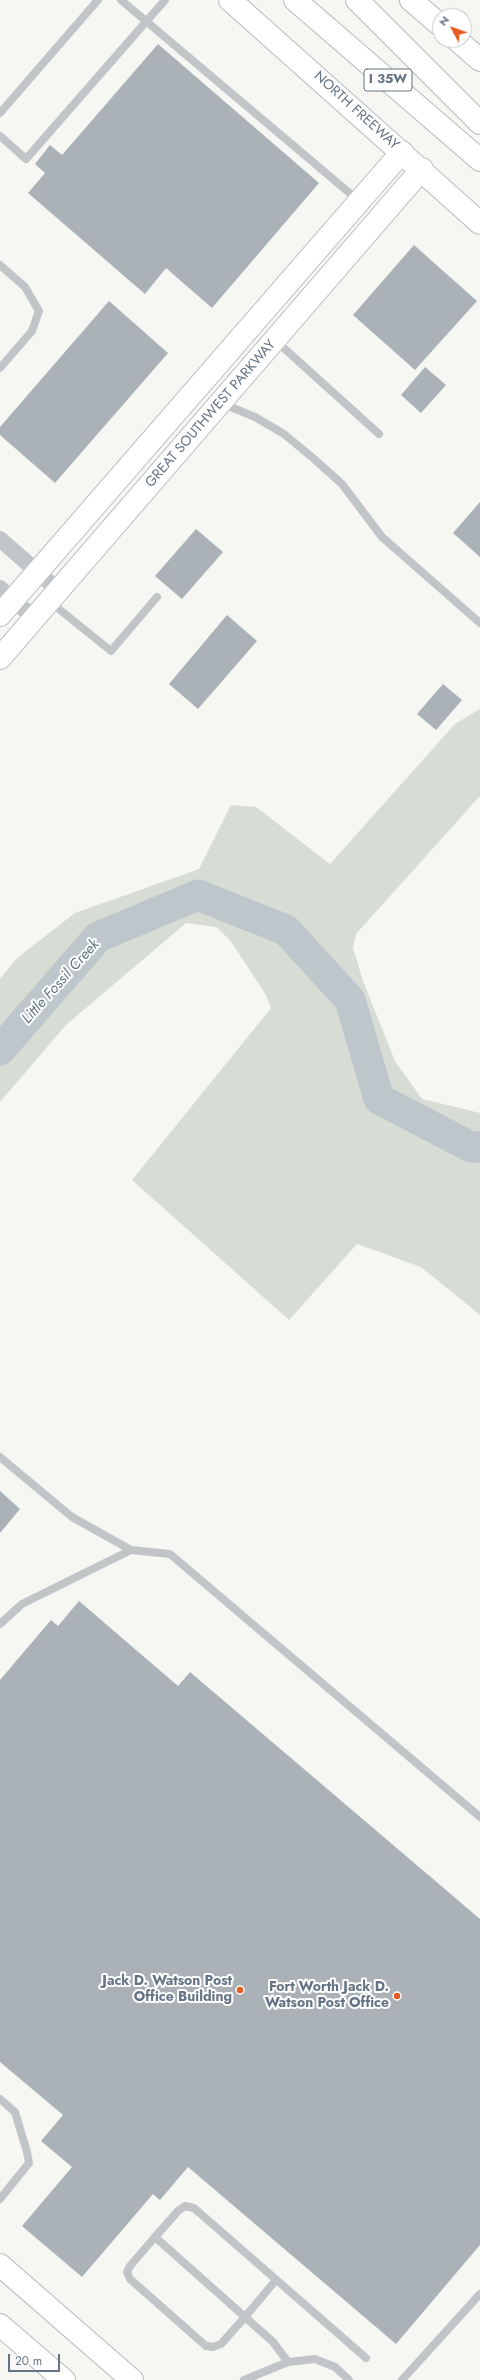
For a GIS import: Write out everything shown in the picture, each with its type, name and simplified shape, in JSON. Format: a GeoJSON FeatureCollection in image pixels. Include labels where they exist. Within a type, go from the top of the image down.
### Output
{"type":"FeatureCollection","features":[{"type":"Feature","properties":{"kind":"main road","name":"NORTH FREEWAY"},"geometry":{"type":"LineString","coordinates":[[230,0],[422,169],[480,223]]}},
{"type":"Feature","properties":{"kind":"main road","name":"I 35W"},"geometry":{"type":"LineString","coordinates":[[295,0],[480,160]]}},
{"type":"Feature","properties":{"kind":"main road"},"geometry":{"type":"LineString","coordinates":[[357,0],[480,123]]}},
{"type":"Feature","properties":{"kind":"main road"},"geometry":{"type":"LineString","coordinates":[[411,0],[432,18]]}},
{"type":"Feature","properties":{"kind":"main road"},"geometry":{"type":"LineString","coordinates":[[432,0],[441,8]]}},
{"type":"Feature","properties":{"kind":"main road"},"geometry":{"type":"LineString","coordinates":[[472,36],[480,44]]}},
{"type":"Feature","properties":{"kind":"main road"},"geometry":{"type":"LineString","coordinates":[[466,48],[480,60]]}},
{"type":"Feature","properties":{"kind":"main road","name":"GREAT SOUTHWEST PARKWAY"},"geometry":{"type":"LineString","coordinates":[[4,601],[37,572],[402,152]]}},
{"type":"Feature","properties":{"kind":"main road","name":"GREAT SOUTHWEST PARKWAY"},"geometry":{"type":"LineString","coordinates":[[0,658],[422,169]]}},
{"type":"Feature","properties":{"kind":"main road"},"geometry":{"type":"LineString","coordinates":[[0,2265],[132,2380]]}},
{"type":"Feature","properties":{"kind":"main road"},"geometry":{"type":"LineString","coordinates":[[0,2325],[64,2380]]}},
{"type":"Feature","properties":{"kind":"street"},"geometry":{"type":"LineString","coordinates":[[0,539],[37,572],[53,595]]}},
{"type":"Feature","properties":{"kind":"street"},"geometry":{"type":"LineString","coordinates":[[4,601],[34,618]]}},
{"type":"Feature","properties":{"kind":"lane"},"geometry":{"type":"LineString","coordinates":[[0,113],[98,0]]}},
{"type":"Feature","properties":{"kind":"lane"},"geometry":{"type":"LineString","coordinates":[[121,0],[360,202]]}},
{"type":"Feature","properties":{"kind":"lane"},"geometry":{"type":"LineString","coordinates":[[0,136],[26,159],[164,0]]}},
{"type":"Feature","properties":{"kind":"lane"},"geometry":{"type":"LineString","coordinates":[[0,265],[25,287],[39,311],[32,331],[0,368]]}},
{"type":"Feature","properties":{"kind":"lane"},"geometry":{"type":"LineString","coordinates":[[275,340],[379,434]]}},
{"type":"Feature","properties":{"kind":"lane"},"geometry":{"type":"LineString","coordinates":[[220,403],[255,417],[284,434],[313,458],[342,484],[382,537],[480,623]]}},
{"type":"Feature","properties":{"kind":"lane"},"geometry":{"type":"LineString","coordinates":[[53,595],[111,651],[157,597]]}},
{"type":"Feature","properties":{"kind":"lane"},"geometry":{"type":"LineString","coordinates":[[0,1458],[72,1517],[131,1550],[170,1554],[480,1817]]}},
{"type":"Feature","properties":{"kind":"lane"},"geometry":{"type":"LineString","coordinates":[[0,1624],[22,1604],[131,1550]]}},
{"type":"Feature","properties":{"kind":"lane"},"geometry":{"type":"LineString","coordinates":[[0,2099],[15,2112],[27,2152],[28,2163],[0,2198]]}},
{"type":"Feature","properties":{"kind":"lane"},"geometry":{"type":"LineString","coordinates":[[276,2280],[220,2344],[213,2347],[206,2346],[130,2279],[127,2272],[130,2266],[178,2211],[185,2206],[194,2208],[366,2358]]}},
{"type":"Feature","properties":{"kind":"lane"},"geometry":{"type":"LineString","coordinates":[[155,2237],[273,2342],[288,2362]]}},
{"type":"Feature","properties":{"kind":"lane"},"geometry":{"type":"LineString","coordinates":[[402,2380],[478,2299]]}},
{"type":"Feature","properties":{"kind":"lane"},"geometry":{"type":"LineString","coordinates":[[244,2380],[288,2362],[315,2360],[335,2367],[349,2380]]}},
{"type":"Feature","properties":{"kind":"shaded area"},"geometry":{"type":"Polygon","coordinates":[[[480,709],[480,796],[356,934],[353,948],[363,981],[395,1061],[422,1099],[480,1113],[480,1315],[421,1267],[357,1244],[289,1320],[132,1180],[271,1008],[266,995],[230,940],[216,927],[186,923],[66,1025],[0,1102],[0,979],[17,958],[75,913],[199,869],[231,805],[256,807],[330,864],[455,724],[480,709]]]}},
{"type":"Feature","properties":{"kind":"building"},"geometry":{"type":"Polygon","coordinates":[[[158,44],[319,183],[212,308],[166,268],[145,294],[28,193],[45,173],[35,164],[50,145],[62,155],[158,44]]]}},
{"type":"Feature","properties":{"kind":"building"},"geometry":{"type":"Polygon","coordinates":[[[414,245],[477,301],[415,370],[353,315],[414,245]]]}},
{"type":"Feature","properties":{"kind":"building"},"geometry":{"type":"Polygon","coordinates":[[[109,301],[168,353],[55,483],[0,435],[0,427],[109,301]]]}},
{"type":"Feature","properties":{"kind":"building"},"geometry":{"type":"Polygon","coordinates":[[[425,367],[446,385],[421,413],[401,395],[425,367]]]}},
{"type":"Feature","properties":{"kind":"building"},"geometry":{"type":"Polygon","coordinates":[[[480,502],[480,557],[453,533],[480,502]]]}},
{"type":"Feature","properties":{"kind":"building"},"geometry":{"type":"Polygon","coordinates":[[[196,529],[223,552],[182,599],[155,576],[196,529]]]}},
{"type":"Feature","properties":{"kind":"building"},"geometry":{"type":"Polygon","coordinates":[[[227,615],[257,641],[198,709],[169,684],[227,615]]]}},
{"type":"Feature","properties":{"kind":"building"},"geometry":{"type":"Polygon","coordinates":[[[443,684],[462,700],[436,730],[417,714],[443,684]]]}},
{"type":"Feature","properties":{"kind":"building"},"geometry":{"type":"Polygon","coordinates":[[[0,1491],[20,1509],[0,1533],[0,1491]]]}},
{"type":"Feature","properties":{"kind":"building","name":"Jack D. Watson Post Office Building"},"geometry":{"type":"Polygon","coordinates":[[[79,1601],[178,1686],[190,1672],[480,1919],[480,2245],[396,2344],[188,2167],[160,2200],[153,2194],[82,2277],[22,2226],[72,2167],[41,2141],[63,2115],[0,2062],[0,1680],[51,1620],[58,1626],[79,1601]]]}},
{"type":"Feature","properties":{"kind":"waterway","name":"Little Fossil Creek"},"geometry":{"type":"LineString","coordinates":[[0,1050],[98,937],[198,895],[286,930],[350,1000],[379,1099],[471,1147],[480,1147]]}},
{"type":"Feature","properties":{"kind":"place","name":"Jack D. Watson Post Office Building"},"geometry":{"type":"Point","coordinates":[240,1990]}},
{"type":"Feature","properties":{"kind":"place","name":"Fort Worth Jack D. Watson Post Office"},"geometry":{"type":"Point","coordinates":[397,1996]}}]}
